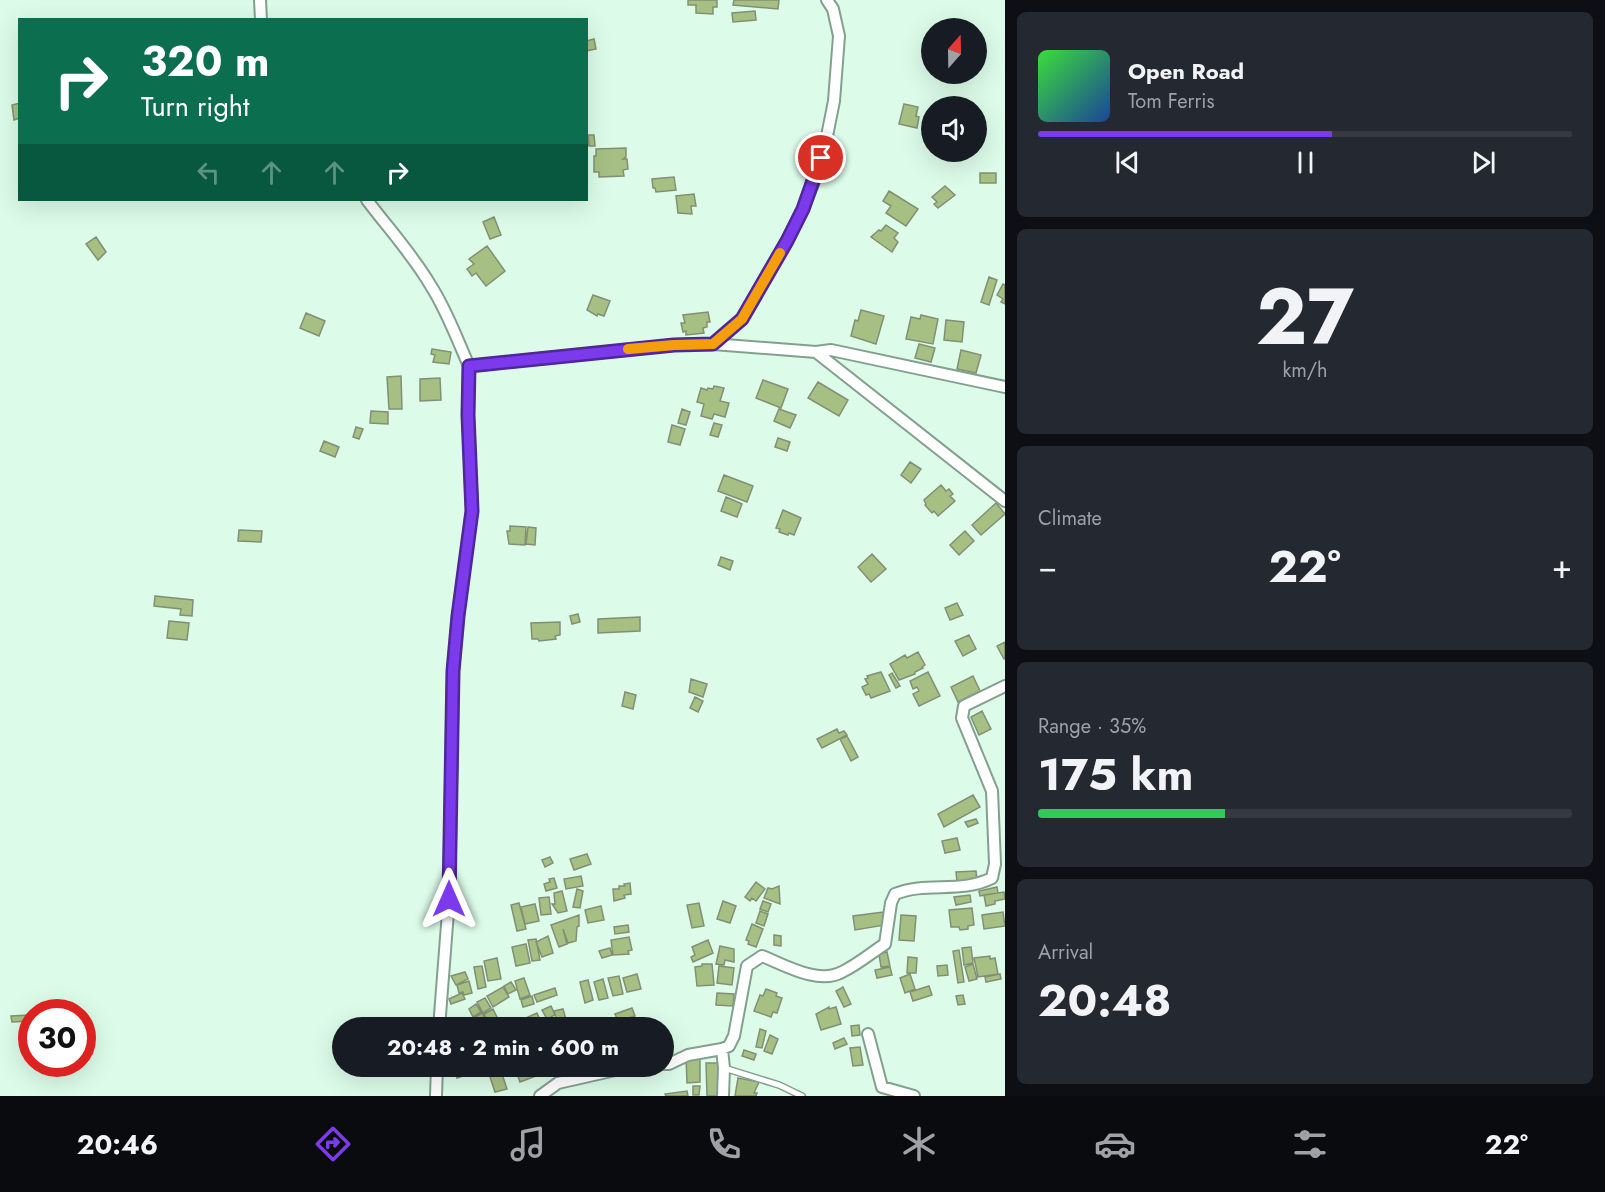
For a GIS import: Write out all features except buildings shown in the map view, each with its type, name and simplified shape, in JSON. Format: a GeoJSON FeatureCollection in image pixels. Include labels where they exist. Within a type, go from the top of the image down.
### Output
{"type":"FeatureCollection","features":[{"type":"Feature","properties":{"kind":"street"},"geometry":{"type":"LineString","coordinates":[[260,0],[261,18]]}},
{"type":"Feature","properties":{"kind":"street"},"geometry":{"type":"LineString","coordinates":[[713,344],[742,319],[787,241],[817,174],[834,101],[839,36],[833,9],[827,0]]}},
{"type":"Feature","properties":{"kind":"street"},"geometry":{"type":"LineString","coordinates":[[368,201],[432,286],[469,366],[468,415],[472,511],[453,671],[449,899],[440,1017]]}},
{"type":"Feature","properties":{"kind":"street"},"geometry":{"type":"LineString","coordinates":[[469,366],[674,345],[713,344],[816,352],[831,350],[1005,387]]}},
{"type":"Feature","properties":{"kind":"street"},"geometry":{"type":"LineString","coordinates":[[816,352],[1005,501]]}},
{"type":"Feature","properties":{"kind":"street"},"geometry":{"type":"LineString","coordinates":[[674,1062],[688,1055],[729,1046],[734,1036],[747,966],[755,959],[762,956],[809,974],[826,976],[841,974],[885,944],[891,903],[895,894],[928,886],[953,888],[980,884],[992,878],[995,864],[992,791],[962,718],[962,711],[964,706],[1005,686]]}},
{"type":"Feature","properties":{"kind":"street"},"geometry":{"type":"LineString","coordinates":[[868,1034],[882,1087],[914,1096]]}},
{"type":"Feature","properties":{"kind":"street"},"geometry":{"type":"LineString","coordinates":[[722,1049],[723,1096]]}},
{"type":"Feature","properties":{"kind":"street"},"geometry":{"type":"LineString","coordinates":[[436,1096],[437,1077]]}},
{"type":"Feature","properties":{"kind":"street"},"geometry":{"type":"LineString","coordinates":[[540,1096],[558,1083],[584,1077]]}},
{"type":"Feature","properties":{"kind":"lane"},"geometry":{"type":"LineString","coordinates":[[724,1068],[779,1085],[802,1096]]}},
{"type":"Feature","properties":{"kind":"slow traffic"},"geometry":{"type":"LineString","coordinates":[[628,349],[713,344],[742,319],[780,253]]}},
{"type":"Feature","properties":{"kind":"route"},"geometry":{"type":"LineString","coordinates":[[449,899],[453,671],[472,511],[468,415],[469,366],[674,345],[713,344],[742,319],[803,209],[821,158]]}}]}
